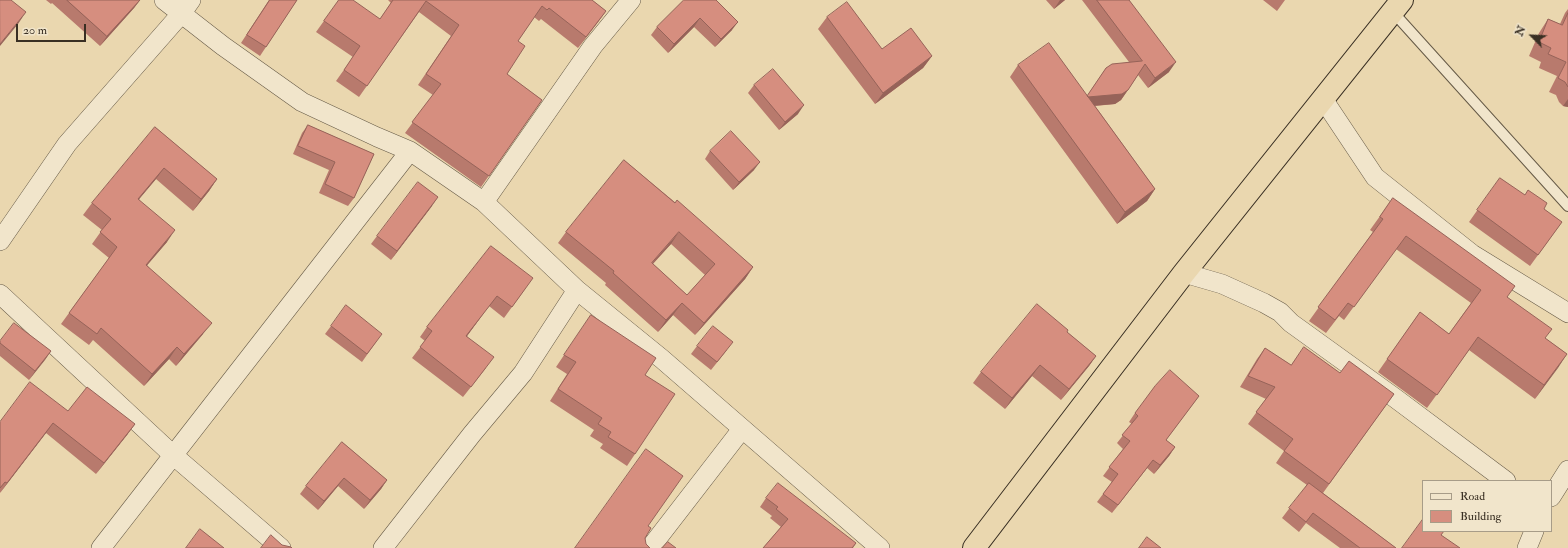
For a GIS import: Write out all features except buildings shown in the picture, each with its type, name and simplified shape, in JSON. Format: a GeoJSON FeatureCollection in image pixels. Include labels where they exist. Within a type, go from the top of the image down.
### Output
{"type":"FeatureCollection","features":[{"type":"Feature","properties":{"kind":"highway"},"geometry":{"type":"LineString","coordinates":[[974,548],[1184,273],[1398,6]]}},
{"type":"Feature","properties":{"kind":"street"},"geometry":{"type":"LineString","coordinates":[[164,0],[186,7],[223,46],[302,102],[377,138],[410,151],[484,202],[577,290],[662,359],[880,548]]}},
{"type":"Feature","properties":{"kind":"street"},"geometry":{"type":"LineString","coordinates":[[484,202],[593,46],[631,0]]}},
{"type":"Feature","properties":{"kind":"street"},"geometry":{"type":"LineString","coordinates":[[0,241],[67,144],[186,7]]}},
{"type":"Feature","properties":{"kind":"street"},"geometry":{"type":"LineString","coordinates":[[1322,99],[1375,177],[1472,254],[1568,313]]}},
{"type":"Feature","properties":{"kind":"street"},"geometry":{"type":"LineString","coordinates":[[101,548],[410,151]]}},
{"type":"Feature","properties":{"kind":"street"},"geometry":{"type":"LineString","coordinates":[[1184,273],[1222,284],[1280,312],[1291,323],[1389,393],[1505,480]]}},
{"type":"Feature","properties":{"kind":"street"},"geometry":{"type":"LineString","coordinates":[[383,548],[472,434],[523,373],[577,290]]}},
{"type":"Feature","properties":{"kind":"street"},"geometry":{"type":"LineString","coordinates":[[0,294],[173,455],[281,548]]}},
{"type":"Feature","properties":{"kind":"street"},"geometry":{"type":"LineString","coordinates":[[650,548],[742,429]]}},
{"type":"Feature","properties":{"kind":"street"},"geometry":{"type":"LineString","coordinates":[[1552,495],[1568,470]]}},
{"type":"Feature","properties":{"kind":"street"},"geometry":{"type":"LineString","coordinates":[[1527,548],[1534,532]]}},
{"type":"Feature","properties":{"kind":"lane"},"geometry":{"type":"LineString","coordinates":[[1398,6],[1568,206]]}}]}
